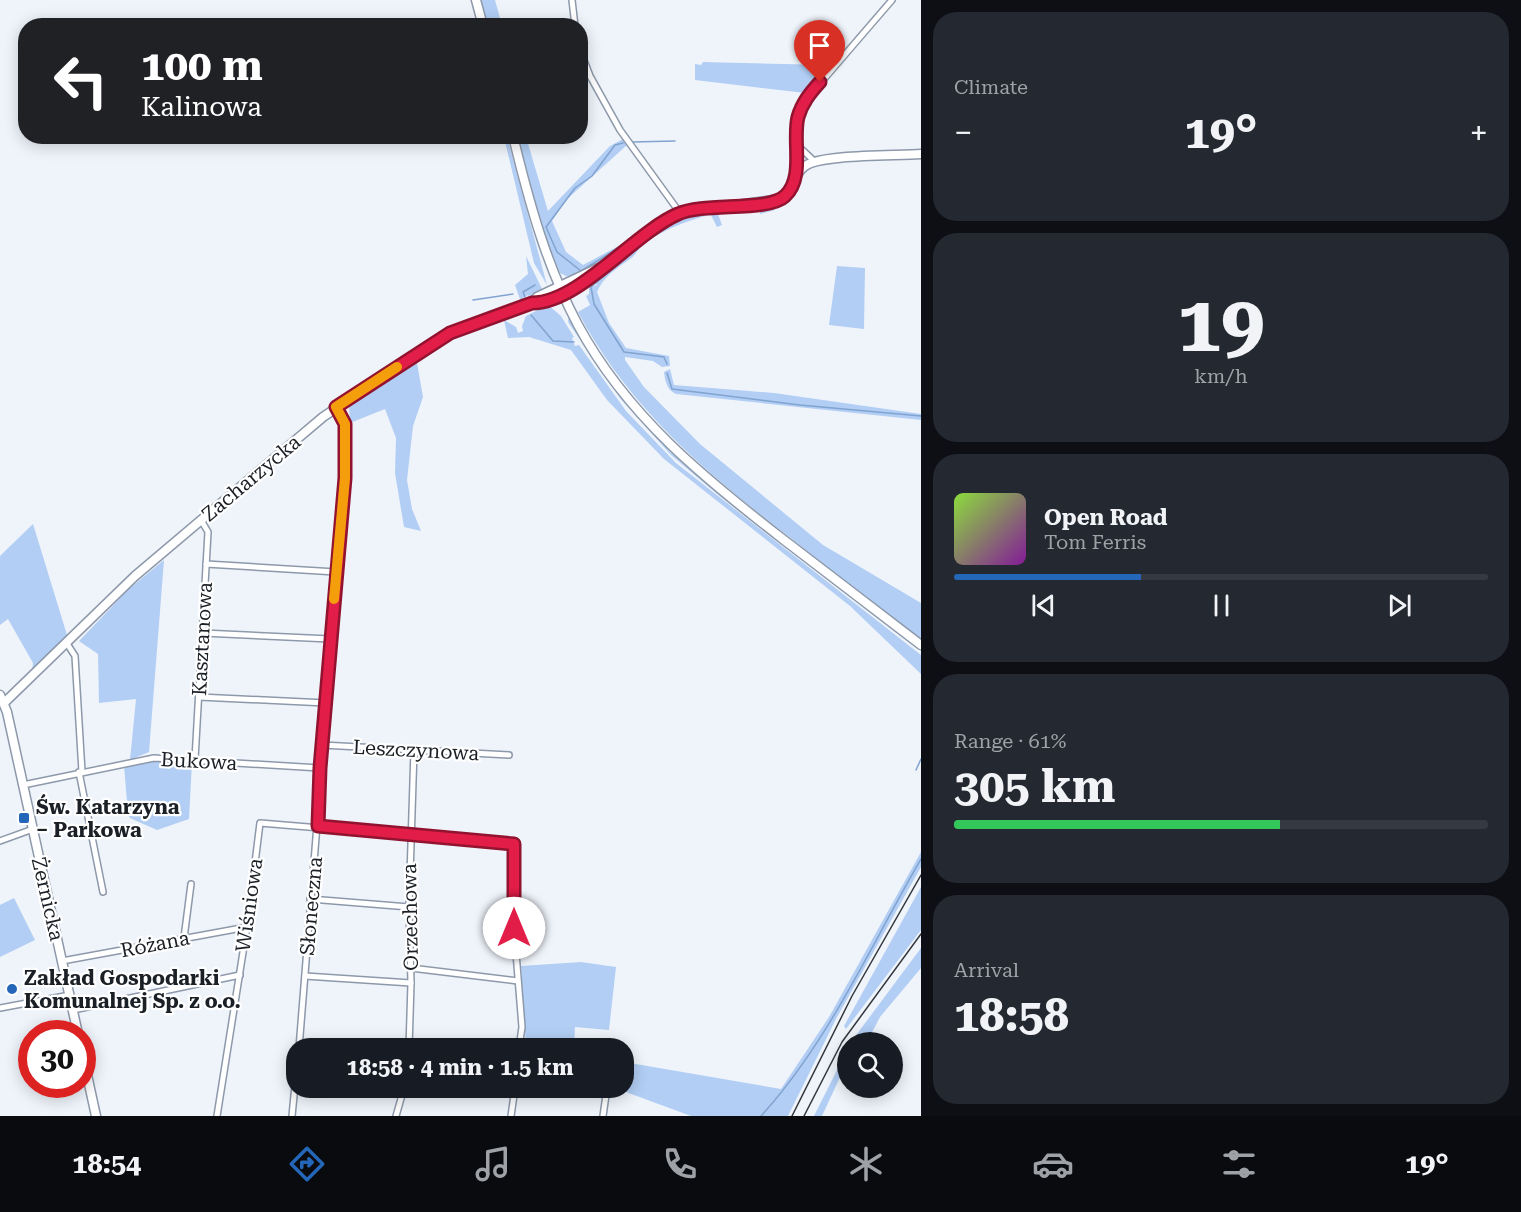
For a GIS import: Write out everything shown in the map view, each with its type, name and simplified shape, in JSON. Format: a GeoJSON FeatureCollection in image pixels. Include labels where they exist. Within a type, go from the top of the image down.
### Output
{"type":"FeatureCollection","features":[{"type":"Feature","properties":{"kind":"street"},"geometry":{"type":"LineString","coordinates":[[476,0],[481,18]]}},
{"type":"Feature","properties":{"kind":"street"},"geometry":{"type":"LineString","coordinates":[[572,0],[574,18]]}},
{"type":"Feature","properties":{"kind":"street"},"geometry":{"type":"LineString","coordinates":[[588,68],[598,91],[626,138],[680,213],[698,208],[776,201],[790,190],[795,174],[797,118],[805,101],[892,0]]}},
{"type":"Feature","properties":{"kind":"street"},"geometry":{"type":"LineString","coordinates":[[515,144],[534,218],[561,290],[592,348],[616,384],[673,449],[718,488],[921,645]]}},
{"type":"Feature","properties":{"kind":"street"},"geometry":{"type":"LineString","coordinates":[[796,144],[813,160]]}},
{"type":"Feature","properties":{"kind":"street"},"geometry":{"type":"LineString","coordinates":[[795,174],[813,160],[921,154]]}},
{"type":"Feature","properties":{"kind":"street","name":"Zacharzycka"},"geometry":{"type":"LineString","coordinates":[[532,303],[541,303],[577,283],[680,213]]}},
{"type":"Feature","properties":{"kind":"street"},"geometry":{"type":"LineString","coordinates":[[552,268],[563,278],[577,283],[570,308]]}},
{"type":"Feature","properties":{"kind":"street"},"geometry":{"type":"LineString","coordinates":[[547,292],[552,268]]}},
{"type":"Feature","properties":{"kind":"street","name":"Zacharzycka"},"geometry":{"type":"LineString","coordinates":[[1,702],[135,576],[336,407],[450,333],[532,303],[547,292],[561,290]]}},
{"type":"Feature","properties":{"kind":"street","name":"Słoneczna"},"geometry":{"type":"LineString","coordinates":[[299,1038],[345,478],[344,419],[336,407]]}},
{"type":"Feature","properties":{"kind":"street","name":"Kasztanowa"},"geometry":{"type":"LineString","coordinates":[[195,759],[208,532],[201,520]]}},
{"type":"Feature","properties":{"kind":"street"},"geometry":{"type":"LineString","coordinates":[[206,564],[336,572]]}},
{"type":"Feature","properties":{"kind":"street"},"geometry":{"type":"LineString","coordinates":[[203,633],[330,639]]}},
{"type":"Feature","properties":{"kind":"street"},"geometry":{"type":"LineString","coordinates":[[66,642],[75,656],[81,772],[103,892]]}},
{"type":"Feature","properties":{"kind":"street"},"geometry":{"type":"LineString","coordinates":[[199,696],[326,703]]}},
{"type":"Feature","properties":{"kind":"street","name":"Żernicka"},"geometry":{"type":"LineString","coordinates":[[1,702],[23,785],[75,1020]]}},
{"type":"Feature","properties":{"kind":"street","name":"Leszczynowa"},"geometry":{"type":"LineString","coordinates":[[322,745],[509,755]]}},
{"type":"Feature","properties":{"kind":"street","name":"Orzechowa"},"geometry":{"type":"LineString","coordinates":[[410,1038],[409,907],[414,750]]}},
{"type":"Feature","properties":{"kind":"street","name":"Bukowa"},"geometry":{"type":"LineString","coordinates":[[23,785],[154,758],[320,768]]}},
{"type":"Feature","properties":{"kind":"street","name":"Wiśniowa"},"geometry":{"type":"LineString","coordinates":[[217,1116],[240,975],[260,823],[318,826]]}},
{"type":"Feature","properties":{"kind":"street"},"geometry":{"type":"LineString","coordinates":[[318,826],[514,844],[514,928],[522,1027],[520,1038]]}},
{"type":"Feature","properties":{"kind":"street"},"geometry":{"type":"LineString","coordinates":[[0,841],[33,829]]}},
{"type":"Feature","properties":{"kind":"street"},"geometry":{"type":"LineString","coordinates":[[184,938],[191,884]]}},
{"type":"Feature","properties":{"kind":"street"},"geometry":{"type":"LineString","coordinates":[[310,900],[409,907]]}},
{"type":"Feature","properties":{"kind":"street","name":"Różana"},"geometry":{"type":"LineString","coordinates":[[62,961],[247,927]]}},
{"type":"Feature","properties":{"kind":"street"},"geometry":{"type":"LineString","coordinates":[[411,968],[518,981]]}},
{"type":"Feature","properties":{"kind":"street"},"geometry":{"type":"LineString","coordinates":[[73,1010],[240,975]]}},
{"type":"Feature","properties":{"kind":"street"},"geometry":{"type":"LineString","coordinates":[[305,976],[411,983]]}},
{"type":"Feature","properties":{"kind":"street"},"geometry":{"type":"LineString","coordinates":[[0,1008],[70,995]]}},
{"type":"Feature","properties":{"kind":"street"},"geometry":{"type":"LineString","coordinates":[[92,1098],[96,1116]]}},
{"type":"Feature","properties":{"kind":"street"},"geometry":{"type":"LineString","coordinates":[[292,1116],[294,1098]]}},
{"type":"Feature","properties":{"kind":"street"},"geometry":{"type":"LineString","coordinates":[[396,1116],[403,1098]]}},
{"type":"Feature","properties":{"kind":"street"},"geometry":{"type":"LineString","coordinates":[[511,1116],[514,1098]]}},
{"type":"Feature","properties":{"kind":"street"},"geometry":{"type":"LineString","coordinates":[[603,1116],[606,1098]]}},
{"type":"Feature","properties":{"kind":"shaded area"},"geometry":{"type":"Polygon","coordinates":[[[481,0],[495,0],[500,18],[486,18],[481,0]]]}},
{"type":"Feature","properties":{"kind":"shaded area"},"geometry":{"type":"Polygon","coordinates":[[[703,62],[828,65],[805,93],[695,80],[695,64],[701,65],[703,62]]]}},
{"type":"Feature","properties":{"kind":"shaded area"},"geometry":{"type":"Polygon","coordinates":[[[623,139],[627,145],[566,200],[552,221],[566,252],[583,265],[628,241],[630,243],[600,265],[570,278],[560,273],[543,231],[520,144],[528,144],[548,211],[610,146],[623,139]]]}},
{"type":"Feature","properties":{"kind":"shaded area"},"geometry":{"type":"Polygon","coordinates":[[[506,144],[509,144],[547,285],[534,263],[506,144]]]}},
{"type":"Feature","properties":{"kind":"shaded area"},"geometry":{"type":"Polygon","coordinates":[[[773,206],[775,210],[760,214],[760,210],[718,214],[722,225],[717,227],[711,215],[694,219],[666,231],[649,240],[632,258],[611,273],[597,292],[609,323],[626,348],[669,356],[670,366],[662,367],[653,361],[625,357],[644,387],[700,444],[823,545],[921,603],[921,640],[757,512],[698,462],[645,408],[620,378],[578,312],[590,305],[586,296],[589,294],[589,287],[597,285],[594,280],[677,217],[773,206]]]}},
{"type":"Feature","properties":{"kind":"shaded area"},"geometry":{"type":"Polygon","coordinates":[[[526,256],[543,291],[530,299],[528,295],[521,302],[515,285],[528,274],[526,256]]]}},
{"type":"Feature","properties":{"kind":"shaded area"},"geometry":{"type":"Polygon","coordinates":[[[837,266],[865,268],[864,329],[829,325],[837,266]]]}},
{"type":"Feature","properties":{"kind":"shaded area"},"geometry":{"type":"Polygon","coordinates":[[[548,305],[561,316],[574,337],[572,338],[575,346],[579,345],[626,411],[676,463],[921,655],[921,674],[850,606],[664,459],[607,400],[571,350],[529,337],[508,338],[504,320],[516,327],[518,333],[523,331],[522,326],[526,316],[548,305]]]}},
{"type":"Feature","properties":{"kind":"shaded area"},"geometry":{"type":"Polygon","coordinates":[[[569,316],[593,359],[568,322],[569,316]]]}},
{"type":"Feature","properties":{"kind":"shaded area"},"geometry":{"type":"Polygon","coordinates":[[[417,363],[423,397],[413,426],[407,480],[412,509],[421,531],[404,527],[395,473],[396,438],[385,409],[350,423],[349,405],[417,363]]]}},
{"type":"Feature","properties":{"kind":"shaded area"},"geometry":{"type":"Polygon","coordinates":[[[670,369],[674,385],[774,393],[921,414],[921,420],[676,394],[669,388],[665,379],[664,372],[670,369]]]}},
{"type":"Feature","properties":{"kind":"shaded area"},"geometry":{"type":"Polygon","coordinates":[[[608,381],[671,453],[921,652],[722,498],[671,455],[620,398],[608,381]]]}},
{"type":"Feature","properties":{"kind":"shaded area"},"geometry":{"type":"Polygon","coordinates":[[[33,524],[67,635],[32,671],[33,663],[8,619],[0,625],[0,556],[33,524]]]}},
{"type":"Feature","properties":{"kind":"shaded area"},"geometry":{"type":"Polygon","coordinates":[[[164,560],[149,752],[130,760],[136,699],[99,703],[98,654],[79,641],[129,589],[164,560]]]}},
{"type":"Feature","properties":{"kind":"shaded area"},"geometry":{"type":"Polygon","coordinates":[[[157,760],[192,762],[189,819],[157,830],[128,815],[124,765],[157,760]]]}},
{"type":"Feature","properties":{"kind":"shaded area"},"geometry":{"type":"Polygon","coordinates":[[[921,852],[921,867],[836,1019],[788,1116],[691,1116],[634,1095],[634,1064],[781,1089],[829,1017],[921,852]]]}},
{"type":"Feature","properties":{"kind":"shaded area"},"geometry":{"type":"Polygon","coordinates":[[[921,887],[921,930],[846,1029],[844,1026],[921,887]]]}},
{"type":"Feature","properties":{"kind":"shaded area"},"geometry":{"type":"Polygon","coordinates":[[[14,898],[35,940],[0,957],[0,905],[14,898]]]}},
{"type":"Feature","properties":{"kind":"shaded area"},"geometry":{"type":"Polygon","coordinates":[[[921,948],[921,968],[880,1017],[872,1032],[858,1032],[921,948]]]}},
{"type":"Feature","properties":{"kind":"shaded area"},"geometry":{"type":"Polygon","coordinates":[[[581,962],[616,967],[609,1030],[575,1027],[574,1038],[526,1038],[521,966],[581,962]]]}},
{"type":"Feature","properties":{"kind":"shaded area"},"geometry":{"type":"Polygon","coordinates":[[[837,1070],[837,1084],[822,1116],[814,1116],[837,1070]]]}},
{"type":"Feature","properties":{"kind":"waterway"},"geometry":{"type":"LineString","coordinates":[[632,142],[675,141]]}},
{"type":"Feature","properties":{"kind":"waterway"},"geometry":{"type":"LineString","coordinates":[[618,248],[581,271],[557,252],[546,227],[575,188],[592,176],[615,145],[623,143]]}},
{"type":"Feature","properties":{"kind":"waterway"},"geometry":{"type":"LineString","coordinates":[[621,262],[591,287],[594,304],[624,352],[664,357],[667,364]]}},
{"type":"Feature","properties":{"kind":"waterway"},"geometry":{"type":"LineString","coordinates":[[525,297],[523,292],[535,285]]}},
{"type":"Feature","properties":{"kind":"waterway"},"geometry":{"type":"LineString","coordinates":[[473,300],[513,294]]}},
{"type":"Feature","properties":{"kind":"waterway"},"geometry":{"type":"LineString","coordinates":[[531,315],[553,341],[574,342]]}},
{"type":"Feature","properties":{"kind":"waterway"},"geometry":{"type":"LineString","coordinates":[[667,373],[672,389],[800,405],[921,416]]}},
{"type":"Feature","properties":{"kind":"waterway"},"geometry":{"type":"LineString","coordinates":[[916,770],[921,759]]}},
{"type":"Feature","properties":{"kind":"waterway"},"geometry":{"type":"LineString","coordinates":[[761,1116],[785,1088],[828,1025],[921,859]]}},
{"type":"Feature","properties":{"kind":"railway"},"geometry":{"type":"LineString","coordinates":[[792,1116],[852,996],[921,875]]}},
{"type":"Feature","properties":{"kind":"railway"},"geometry":{"type":"LineString","coordinates":[[804,1116],[842,1042],[921,934]]}},
{"type":"Feature","properties":{"kind":"slow traffic"},"geometry":{"type":"LineString","coordinates":[[334,599],[345,478],[346,432],[344,419],[336,407],[397,367]]}},
{"type":"Feature","properties":{"kind":"place","name":"Św. Katarzyna – Parkowa"},"geometry":{"type":"Point","coordinates":[24,818]}},
{"type":"Feature","properties":{"kind":"place","name":"Zakład Gospodarki Komunalnej Sp. z o.o."},"geometry":{"type":"Point","coordinates":[12,989]}},
{"type":"Feature","properties":{"kind":"route"},"geometry":{"type":"LineString","coordinates":[[514,928],[514,844],[318,826],[330,639],[345,478],[345,424],[336,407],[450,333],[532,303],[541,303],[579,287],[617,255],[680,213],[698,208],[765,203],[785,196],[790,190],[795,174],[797,118],[805,101],[820,82]]}}]}
